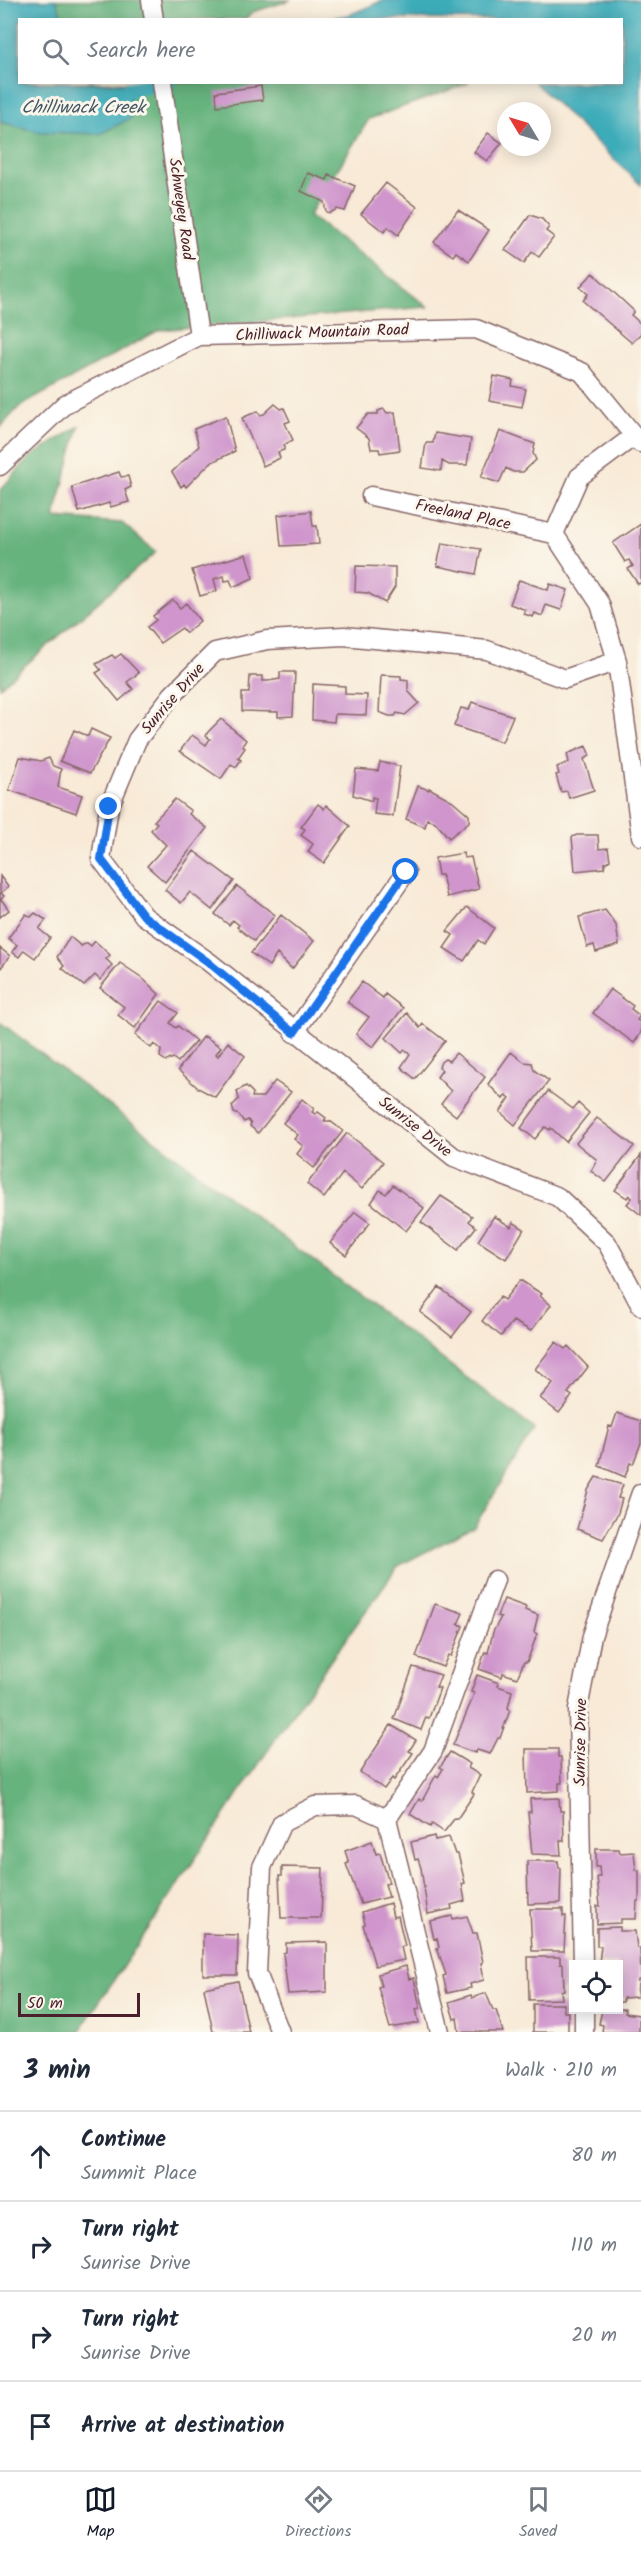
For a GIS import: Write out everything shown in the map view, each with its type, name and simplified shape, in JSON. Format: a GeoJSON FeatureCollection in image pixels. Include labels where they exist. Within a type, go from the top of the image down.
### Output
{"type":"FeatureCollection","features":[{"type":"Feature","properties":{"kind":"street"},"geometry":{"type":"LineString","coordinates":[[151,0],[154,18]]}},
{"type":"Feature","properties":{"kind":"street","name":"Schweyey Road"},"geometry":{"type":"LineString","coordinates":[[162,84],[199,336]]}},
{"type":"Feature","properties":{"kind":"street","name":"Chilliwack Mountain Road"},"geometry":{"type":"LineString","coordinates":[[0,466],[65,404],[199,336],[476,328],[582,372],[637,440]]}},
{"type":"Feature","properties":{"kind":"street"},"geometry":{"type":"LineString","coordinates":[[637,440],[579,477],[554,534],[600,604],[617,662],[641,836]]}},
{"type":"Feature","properties":{"kind":"street","name":"Freeland Place"},"geometry":{"type":"LineString","coordinates":[[371,496],[554,534]]}},
{"type":"Feature","properties":{"kind":"street","name":"Sunrise Drive"},"geometry":{"type":"LineString","coordinates":[[617,662],[565,679],[487,651],[344,636],[267,640],[215,652],[172,695],[137,740],[109,807],[101,859],[144,916],[208,962],[294,1033],[454,1157],[558,1197],[607,1242],[641,1306]]}},
{"type":"Feature","properties":{"kind":"street"},"geometry":{"type":"LineString","coordinates":[[294,1033],[406,872]]}},
{"type":"Feature","properties":{"kind":"street","name":"Sunrise Drive"},"geometry":{"type":"LineString","coordinates":[[583,1960],[578,1709],[592,1636],[641,1493]]}},
{"type":"Feature","properties":{"kind":"street"},"geometry":{"type":"LineString","coordinates":[[440,2032],[387,1819],[433,1751],[495,1580]]}},
{"type":"Feature","properties":{"kind":"street"},"geometry":{"type":"LineString","coordinates":[[280,2032],[257,1973],[262,1867],[282,1823],[315,1806],[356,1805],[387,1819]]}},
{"type":"Feature","properties":{"kind":"street"},"geometry":{"type":"LineString","coordinates":[[584,2014],[584,2032]]}},
{"type":"Feature","properties":{"kind":"green space"},"geometry":{"type":"Polygon","coordinates":[[[30,0],[291,0],[253,12],[246,18],[22,18],[30,0]]]}},
{"type":"Feature","properties":{"kind":"green space"},"geometry":{"type":"Polygon","coordinates":[[[0,84],[466,84],[369,119],[309,215],[428,307],[159,330],[19,407],[0,428],[0,84]]]}},
{"type":"Feature","properties":{"kind":"green space"},"geometry":{"type":"Polygon","coordinates":[[[79,426],[54,518],[122,523],[156,552],[0,687],[0,490],[30,457],[79,426]]]}},
{"type":"Feature","properties":{"kind":"green space"},"geometry":{"type":"Polygon","coordinates":[[[0,1022],[534,1429],[474,1527],[398,1566],[293,1713],[79,2032],[0,2032],[0,1022]]]}},
{"type":"Feature","properties":{"kind":"water","name":"Chilliwack Creek"},"geometry":{"type":"Polygon","coordinates":[[[0,0],[56,0],[63,18],[18,18],[18,84],[130,84],[131,118],[100,134],[39,132],[0,122],[0,0]]]}},
{"type":"Feature","properties":{"kind":"water"},"geometry":{"type":"Polygon","coordinates":[[[384,0],[641,0],[641,185],[536,84],[623,84],[623,18],[330,18],[349,15],[384,0]]]}},
{"type":"Feature","properties":{"kind":"building"},"geometry":{"type":"Polygon","coordinates":[[[261,86],[263,100],[217,106],[216,92],[261,86]]]}},
{"type":"Feature","properties":{"kind":"building"},"geometry":{"type":"Polygon","coordinates":[[[488,133],[497,139],[497,149],[487,161],[474,152],[488,133]]]}},
{"type":"Feature","properties":{"kind":"building"},"geometry":{"type":"Polygon","coordinates":[[[308,173],[327,180],[329,175],[355,186],[345,211],[337,209],[330,213],[326,212],[324,202],[301,191],[308,173]]]}},
{"type":"Feature","properties":{"kind":"building"},"geometry":{"type":"Polygon","coordinates":[[[386,183],[417,207],[398,235],[388,227],[384,232],[361,214],[386,183]]]}},
{"type":"Feature","properties":{"kind":"building"},"geometry":{"type":"Polygon","coordinates":[[[458,210],[489,230],[469,261],[456,252],[453,256],[434,242],[458,210]]]}},
{"type":"Feature","properties":{"kind":"building"},"geometry":{"type":"Polygon","coordinates":[[[530,215],[542,219],[549,227],[546,231],[554,237],[539,257],[532,252],[524,263],[505,250],[530,215]]]}},
{"type":"Feature","properties":{"kind":"building"},"geometry":{"type":"Polygon","coordinates":[[[593,273],[634,311],[631,315],[641,324],[641,333],[632,343],[583,301],[588,294],[580,287],[593,273]]]}},
{"type":"Feature","properties":{"kind":"building"},"geometry":{"type":"Polygon","coordinates":[[[494,376],[513,380],[512,386],[526,389],[522,407],[489,401],[494,376]]]}},
{"type":"Feature","properties":{"kind":"building"},"geometry":{"type":"Polygon","coordinates":[[[275,404],[281,409],[284,408],[290,421],[285,423],[293,440],[284,445],[284,450],[278,452],[280,458],[263,466],[242,418],[258,411],[260,415],[264,414],[275,404]]]}},
{"type":"Feature","properties":{"kind":"building"},"geometry":{"type":"Polygon","coordinates":[[[384,409],[387,413],[395,412],[400,450],[380,453],[379,449],[371,449],[369,438],[356,428],[368,414],[378,414],[378,411],[384,409]]]}},
{"type":"Feature","properties":{"kind":"building"},"geometry":{"type":"Polygon","coordinates":[[[226,416],[235,451],[210,463],[186,487],[184,484],[181,487],[172,472],[199,446],[194,429],[226,416]]]}},
{"type":"Feature","properties":{"kind":"building"},"geometry":{"type":"Polygon","coordinates":[[[500,431],[535,444],[533,453],[536,460],[523,472],[513,472],[506,468],[499,483],[481,477],[500,431]]]}},
{"type":"Feature","properties":{"kind":"building"},"geometry":{"type":"Polygon","coordinates":[[[435,433],[471,439],[467,465],[449,465],[442,461],[441,471],[422,468],[426,443],[433,443],[435,433]]]}},
{"type":"Feature","properties":{"kind":"building"},"geometry":{"type":"Polygon","coordinates":[[[119,472],[121,477],[128,476],[131,487],[125,490],[129,502],[110,507],[109,503],[79,512],[72,487],[119,472]]]}},
{"type":"Feature","properties":{"kind":"building"},"geometry":{"type":"Polygon","coordinates":[[[311,511],[313,526],[317,526],[319,544],[281,546],[278,515],[311,511]]]}},
{"type":"Feature","properties":{"kind":"building"},"geometry":{"type":"Polygon","coordinates":[[[641,524],[641,583],[638,584],[628,569],[633,566],[629,560],[625,562],[613,543],[641,524]]]}},
{"type":"Feature","properties":{"kind":"building"},"geometry":{"type":"Polygon","coordinates":[[[442,543],[481,549],[476,574],[437,566],[442,543]]]}},
{"type":"Feature","properties":{"kind":"building"},"geometry":{"type":"Polygon","coordinates":[[[246,554],[253,578],[233,587],[230,580],[225,581],[224,576],[214,579],[217,591],[200,596],[192,570],[246,554]]]}},
{"type":"Feature","properties":{"kind":"building"},"geometry":{"type":"Polygon","coordinates":[[[356,566],[395,567],[395,587],[385,603],[368,593],[355,592],[356,566]]]}},
{"type":"Feature","properties":{"kind":"building"},"geometry":{"type":"Polygon","coordinates":[[[519,580],[548,590],[550,584],[568,590],[561,610],[546,605],[542,616],[535,613],[533,617],[524,614],[526,610],[510,604],[519,580]]]}},
{"type":"Feature","properties":{"kind":"building"},"geometry":{"type":"Polygon","coordinates":[[[173,600],[180,608],[186,603],[200,621],[186,633],[182,628],[160,643],[147,627],[156,620],[153,616],[173,600]]]}},
{"type":"Feature","properties":{"kind":"building"},"geometry":{"type":"Polygon","coordinates":[[[121,654],[139,673],[127,682],[133,689],[119,701],[96,673],[101,670],[96,664],[112,655],[115,658],[121,654]]]}},
{"type":"Feature","properties":{"kind":"building"},"geometry":{"type":"Polygon","coordinates":[[[280,672],[295,672],[293,716],[278,717],[278,712],[242,711],[242,693],[249,693],[250,676],[263,676],[263,681],[268,681],[280,679],[280,672]]]}},
{"type":"Feature","properties":{"kind":"building"},"geometry":{"type":"Polygon","coordinates":[[[381,675],[401,676],[401,679],[408,680],[408,691],[419,703],[405,715],[397,713],[395,716],[389,716],[379,712],[381,675]]]}},
{"type":"Feature","properties":{"kind":"building"},"geometry":{"type":"Polygon","coordinates":[[[313,684],[345,686],[345,694],[367,695],[366,715],[335,714],[334,722],[312,720],[313,684]]]}},
{"type":"Feature","properties":{"kind":"building"},"geometry":{"type":"Polygon","coordinates":[[[472,702],[513,716],[502,742],[454,726],[461,708],[469,710],[472,702]]]}},
{"type":"Feature","properties":{"kind":"building"},"geometry":{"type":"Polygon","coordinates":[[[221,719],[246,740],[242,746],[245,748],[238,758],[241,760],[236,767],[231,764],[221,779],[180,751],[192,735],[206,745],[210,739],[206,736],[208,732],[221,719]]]}},
{"type":"Feature","properties":{"kind":"building"},"geometry":{"type":"Polygon","coordinates":[[[91,729],[110,738],[90,773],[60,761],[74,730],[88,736],[91,729]]]}},
{"type":"Feature","properties":{"kind":"building"},"geometry":{"type":"Polygon","coordinates":[[[586,746],[590,756],[584,759],[594,790],[569,798],[567,791],[561,792],[556,775],[559,774],[557,767],[569,762],[567,754],[586,746]]]}},
{"type":"Feature","properties":{"kind":"building"},"geometry":{"type":"Polygon","coordinates":[[[20,757],[41,761],[49,758],[53,766],[61,769],[58,787],[82,795],[76,813],[9,790],[20,757]]]}},
{"type":"Feature","properties":{"kind":"building"},"geometry":{"type":"Polygon","coordinates":[[[380,762],[400,766],[393,816],[374,814],[376,798],[372,797],[372,801],[353,795],[356,769],[378,771],[380,762]]]}},
{"type":"Feature","properties":{"kind":"building"},"geometry":{"type":"Polygon","coordinates":[[[418,786],[429,790],[429,788],[453,801],[469,815],[469,822],[449,838],[435,822],[427,819],[425,827],[406,819],[418,786]]]}},
{"type":"Feature","properties":{"kind":"building"},"geometry":{"type":"Polygon","coordinates":[[[175,799],[191,811],[189,814],[207,828],[165,882],[147,866],[166,845],[151,830],[157,823],[154,821],[175,799]]]}},
{"type":"Feature","properties":{"kind":"building"},"geometry":{"type":"Polygon","coordinates":[[[318,804],[324,809],[326,805],[350,826],[324,863],[308,852],[313,844],[301,835],[305,829],[301,827],[318,804]]]}},
{"type":"Feature","properties":{"kind":"building"},"geometry":{"type":"Polygon","coordinates":[[[598,835],[599,849],[608,848],[610,860],[605,863],[604,868],[575,871],[572,837],[598,835]]]}},
{"type":"Feature","properties":{"kind":"building"},"geometry":{"type":"Polygon","coordinates":[[[194,851],[234,881],[212,910],[190,892],[181,903],[165,890],[194,851]]]}},
{"type":"Feature","properties":{"kind":"building"},"geometry":{"type":"Polygon","coordinates":[[[463,853],[464,858],[471,857],[479,889],[447,897],[442,875],[438,875],[435,858],[463,853]]]}},
{"type":"Feature","properties":{"kind":"building"},"geometry":{"type":"Polygon","coordinates":[[[0,876],[8,887],[1,893],[4,896],[1,899],[9,910],[0,917],[0,876]]]}},
{"type":"Feature","properties":{"kind":"building"},"geometry":{"type":"Polygon","coordinates":[[[237,886],[275,915],[254,941],[237,927],[239,925],[233,920],[229,925],[215,914],[237,886]]]}},
{"type":"Feature","properties":{"kind":"building"},"geometry":{"type":"Polygon","coordinates":[[[467,907],[494,928],[484,944],[478,940],[464,961],[444,948],[453,935],[447,931],[467,907]]]}},
{"type":"Feature","properties":{"kind":"building"},"geometry":{"type":"Polygon","coordinates":[[[605,910],[616,925],[619,945],[596,952],[594,945],[587,947],[579,917],[605,910]]]}},
{"type":"Feature","properties":{"kind":"building"},"geometry":{"type":"Polygon","coordinates":[[[35,913],[46,920],[39,929],[50,938],[35,958],[24,950],[19,957],[12,952],[17,945],[8,938],[26,914],[31,917],[35,913]]]}},
{"type":"Feature","properties":{"kind":"building"},"geometry":{"type":"Polygon","coordinates":[[[281,915],[314,941],[292,969],[277,954],[269,966],[251,953],[281,915]]]}},
{"type":"Feature","properties":{"kind":"building"},"geometry":{"type":"Polygon","coordinates":[[[70,937],[81,946],[87,943],[91,946],[95,941],[110,955],[106,959],[112,965],[100,980],[95,975],[84,986],[62,968],[64,966],[57,957],[70,937]]]}},
{"type":"Feature","properties":{"kind":"building"},"geometry":{"type":"Polygon","coordinates":[[[0,948],[10,956],[0,969],[0,948]]]}},
{"type":"Feature","properties":{"kind":"building"},"geometry":{"type":"Polygon","coordinates":[[[120,963],[141,977],[159,994],[135,1028],[118,1015],[124,1007],[100,988],[120,963]]]}},
{"type":"Feature","properties":{"kind":"building"},"geometry":{"type":"Polygon","coordinates":[[[362,982],[383,998],[385,994],[403,1008],[373,1047],[356,1034],[369,1017],[347,1002],[362,982]]]}},
{"type":"Feature","properties":{"kind":"building"},"geometry":{"type":"Polygon","coordinates":[[[610,989],[633,1006],[631,1009],[640,1016],[637,1020],[641,1023],[641,1033],[634,1043],[593,1013],[610,989]]]}},
{"type":"Feature","properties":{"kind":"building"},"geometry":{"type":"Polygon","coordinates":[[[161,1001],[178,1013],[170,1023],[176,1028],[178,1026],[196,1041],[178,1062],[173,1058],[166,1061],[160,1057],[161,1050],[154,1044],[151,1048],[135,1035],[161,1001]]]}},
{"type":"Feature","properties":{"kind":"building"},"geometry":{"type":"Polygon","coordinates":[[[407,1013],[420,1028],[423,1024],[445,1041],[415,1079],[401,1067],[410,1054],[405,1050],[402,1053],[386,1038],[407,1013]]]}},
{"type":"Feature","properties":{"kind":"building"},"geometry":{"type":"Polygon","coordinates":[[[204,1036],[221,1047],[216,1054],[218,1056],[228,1042],[245,1056],[215,1097],[198,1088],[178,1070],[204,1036]]]}},
{"type":"Feature","properties":{"kind":"building"},"geometry":{"type":"Polygon","coordinates":[[[511,1052],[524,1062],[532,1063],[534,1070],[549,1081],[515,1125],[500,1112],[510,1098],[506,1095],[503,1099],[488,1084],[511,1052]]]}},
{"type":"Feature","properties":{"kind":"building"},"geometry":{"type":"Polygon","coordinates":[[[456,1053],[485,1077],[456,1116],[441,1104],[451,1091],[437,1077],[442,1070],[439,1067],[441,1062],[445,1059],[449,1061],[456,1053]]]}},
{"type":"Feature","properties":{"kind":"building"},"geometry":{"type":"Polygon","coordinates":[[[275,1081],[291,1092],[258,1133],[250,1126],[248,1120],[244,1122],[239,1115],[234,1113],[232,1106],[239,1099],[237,1091],[246,1086],[253,1093],[252,1097],[263,1097],[275,1081]]]}},
{"type":"Feature","properties":{"kind":"building"},"geometry":{"type":"Polygon","coordinates":[[[548,1091],[573,1109],[578,1103],[589,1113],[566,1142],[551,1128],[550,1130],[545,1127],[535,1139],[521,1128],[548,1091]]]}},
{"type":"Feature","properties":{"kind":"building"},"geometry":{"type":"Polygon","coordinates":[[[302,1099],[314,1109],[312,1112],[315,1114],[318,1112],[326,1118],[324,1121],[330,1121],[343,1131],[314,1168],[297,1154],[303,1146],[294,1139],[298,1135],[283,1123],[302,1099]]]}},
{"type":"Feature","properties":{"kind":"building"},"geometry":{"type":"Polygon","coordinates":[[[597,1118],[634,1146],[606,1182],[591,1171],[597,1160],[576,1143],[597,1118]]]}},
{"type":"Feature","properties":{"kind":"building"},"geometry":{"type":"Polygon","coordinates":[[[347,1133],[383,1162],[362,1189],[343,1173],[324,1198],[307,1184],[347,1133]]]}},
{"type":"Feature","properties":{"kind":"building"},"geometry":{"type":"Polygon","coordinates":[[[641,1155],[641,1215],[627,1204],[632,1198],[629,1195],[627,1198],[615,1190],[641,1155]]]}},
{"type":"Feature","properties":{"kind":"building"},"geometry":{"type":"Polygon","coordinates":[[[393,1185],[424,1208],[406,1231],[371,1203],[380,1190],[386,1194],[393,1185]]]}},
{"type":"Feature","properties":{"kind":"building"},"geometry":{"type":"Polygon","coordinates":[[[441,1196],[472,1216],[469,1221],[476,1227],[458,1250],[421,1222],[441,1196]]]}},
{"type":"Feature","properties":{"kind":"building"},"geometry":{"type":"Polygon","coordinates":[[[355,1212],[370,1223],[346,1255],[330,1243],[355,1212]]]}},
{"type":"Feature","properties":{"kind":"building"},"geometry":{"type":"Polygon","coordinates":[[[494,1216],[511,1227],[513,1222],[524,1229],[506,1259],[478,1241],[494,1216]]]}},
{"type":"Feature","properties":{"kind":"building"},"geometry":{"type":"Polygon","coordinates":[[[520,1280],[542,1294],[540,1296],[551,1305],[531,1331],[513,1321],[501,1336],[482,1321],[500,1297],[504,1300],[520,1280]]]}},
{"type":"Feature","properties":{"kind":"building"},"geometry":{"type":"Polygon","coordinates":[[[439,1287],[471,1312],[452,1337],[420,1312],[439,1287]]]}},
{"type":"Feature","properties":{"kind":"building"},"geometry":{"type":"Polygon","coordinates":[[[556,1342],[565,1349],[568,1346],[588,1367],[568,1393],[572,1396],[559,1413],[540,1398],[553,1383],[535,1369],[556,1342]]]}},
{"type":"Feature","properties":{"kind":"building"},"geometry":{"type":"Polygon","coordinates":[[[617,1413],[641,1421],[641,1443],[625,1477],[599,1466],[609,1426],[612,1427],[617,1413]]]}},
{"type":"Feature","properties":{"kind":"building"},"geometry":{"type":"Polygon","coordinates":[[[596,1477],[623,1485],[618,1498],[622,1499],[618,1513],[603,1539],[577,1529],[588,1490],[596,1477]]]}},
{"type":"Feature","properties":{"kind":"building"},"geometry":{"type":"Polygon","coordinates":[[[504,1599],[526,1607],[525,1610],[538,1615],[534,1632],[537,1634],[527,1662],[524,1662],[517,1678],[503,1673],[502,1677],[479,1669],[485,1652],[488,1653],[493,1632],[501,1617],[497,1616],[504,1599]]]}},
{"type":"Feature","properties":{"kind":"building"},"geometry":{"type":"Polygon","coordinates":[[[435,1604],[463,1613],[458,1624],[463,1626],[451,1656],[448,1655],[443,1667],[416,1657],[435,1604]]]}},
{"type":"Feature","properties":{"kind":"building"},"geometry":{"type":"Polygon","coordinates":[[[413,1667],[441,1675],[436,1687],[440,1688],[429,1718],[426,1717],[421,1730],[394,1719],[413,1667]]]}},
{"type":"Feature","properties":{"kind":"building"},"geometry":{"type":"Polygon","coordinates":[[[477,1675],[499,1683],[498,1686],[512,1691],[508,1708],[510,1710],[500,1738],[490,1754],[477,1750],[475,1753],[453,1745],[471,1702],[474,1693],[471,1692],[477,1675]]]}},
{"type":"Feature","properties":{"kind":"building"},"geometry":{"type":"Polygon","coordinates":[[[391,1725],[416,1740],[409,1751],[413,1753],[394,1780],[392,1778],[384,1789],[360,1772],[391,1725]]]}},
{"type":"Feature","properties":{"kind":"building"},"geometry":{"type":"Polygon","coordinates":[[[526,1749],[558,1749],[558,1757],[561,1757],[562,1783],[559,1783],[559,1791],[527,1793],[526,1749]]]}},
{"type":"Feature","properties":{"kind":"building"},"geometry":{"type":"Polygon","coordinates":[[[450,1752],[470,1764],[468,1768],[480,1775],[472,1792],[474,1794],[457,1819],[455,1818],[444,1832],[432,1824],[430,1827],[410,1814],[419,1799],[422,1801],[436,1775],[438,1777],[443,1769],[440,1767],[450,1752]]]}},
{"type":"Feature","properties":{"kind":"building"},"geometry":{"type":"Polygon","coordinates":[[[559,1798],[560,1811],[563,1811],[564,1841],[560,1841],[561,1855],[532,1854],[528,1812],[531,1812],[530,1799],[559,1798]]]}},
{"type":"Feature","properties":{"kind":"building"},"geometry":{"type":"Polygon","coordinates":[[[434,1836],[435,1840],[449,1837],[455,1854],[458,1854],[465,1883],[462,1884],[465,1901],[451,1905],[452,1909],[428,1914],[421,1868],[418,1859],[415,1860],[411,1842],[434,1836]]]}},
{"type":"Feature","properties":{"kind":"building"},"geometry":{"type":"Polygon","coordinates":[[[372,1841],[376,1854],[380,1853],[389,1883],[385,1884],[389,1897],[361,1904],[346,1864],[349,1863],[345,1851],[372,1841]]]}},
{"type":"Feature","properties":{"kind":"building"},"geometry":{"type":"Polygon","coordinates":[[[596,1849],[619,1849],[620,1853],[634,1852],[636,1870],[639,1871],[639,1901],[637,1901],[636,1919],[621,1919],[621,1923],[597,1924],[597,1906],[600,1906],[597,1877],[600,1877],[599,1867],[596,1867],[596,1849]]]}},
{"type":"Feature","properties":{"kind":"building"},"geometry":{"type":"Polygon","coordinates":[[[527,1861],[558,1861],[559,1868],[561,1868],[560,1903],[528,1904],[527,1861]]]}},
{"type":"Feature","properties":{"kind":"building"},"geometry":{"type":"Polygon","coordinates":[[[282,1867],[323,1868],[321,1918],[281,1918],[279,1876],[282,1876],[282,1867]]]}},
{"type":"Feature","properties":{"kind":"building"},"geometry":{"type":"Polygon","coordinates":[[[390,1903],[393,1917],[398,1916],[405,1946],[401,1947],[404,1960],[375,1966],[363,1925],[365,1924],[362,1912],[390,1903]]]}},
{"type":"Feature","properties":{"kind":"building"},"geometry":{"type":"Polygon","coordinates":[[[530,1909],[563,1909],[563,1916],[566,1916],[564,1951],[532,1951],[530,1909]]]}},
{"type":"Feature","properties":{"kind":"building"},"geometry":{"type":"Polygon","coordinates":[[[452,1916],[453,1919],[467,1916],[473,1933],[477,1933],[484,1980],[470,1984],[471,1988],[447,1993],[443,1976],[446,1975],[437,1948],[439,1947],[437,1938],[434,1939],[430,1921],[452,1916]]]}},
{"type":"Feature","properties":{"kind":"building"},"geometry":{"type":"Polygon","coordinates":[[[620,1927],[620,1931],[635,1931],[637,1948],[640,1949],[641,1979],[638,1980],[637,1997],[623,1998],[623,1960],[599,1960],[601,1946],[597,1946],[597,1928],[620,1927]]]}},
{"type":"Feature","properties":{"kind":"building"},"geometry":{"type":"Polygon","coordinates":[[[203,1934],[238,1935],[237,1975],[203,1975],[203,1934]]]}},
{"type":"Feature","properties":{"kind":"building"},"geometry":{"type":"Polygon","coordinates":[[[327,1942],[327,1992],[288,1994],[283,1953],[286,1952],[286,1943],[327,1942]]]}},
{"type":"Feature","properties":{"kind":"building"},"geometry":{"type":"Polygon","coordinates":[[[528,1957],[560,1957],[560,1964],[563,1964],[562,1999],[529,2000],[528,1957]]]}},
{"type":"Feature","properties":{"kind":"building"},"geometry":{"type":"Polygon","coordinates":[[[406,1966],[409,1979],[414,1978],[420,2008],[416,2009],[419,2023],[390,2028],[378,1987],[381,1986],[378,1974],[406,1966]]]}},
{"type":"Feature","properties":{"kind":"building"},"geometry":{"type":"Polygon","coordinates":[[[238,1981],[249,2032],[213,2032],[204,1988],[238,1981]]]}},
{"type":"Feature","properties":{"kind":"building"},"geometry":{"type":"Polygon","coordinates":[[[486,1993],[493,2010],[496,2010],[503,2032],[459,2032],[457,2018],[454,2019],[449,2002],[486,1993]]]}},
{"type":"Feature","properties":{"kind":"building"},"geometry":{"type":"Polygon","coordinates":[[[533,2004],[564,2004],[564,2012],[568,2012],[568,2032],[533,2032],[533,2004]]]}},
{"type":"Feature","properties":{"kind":"building"},"geometry":{"type":"Polygon","coordinates":[[[623,2009],[625,2009],[625,2013],[639,2015],[639,2032],[602,2032],[603,2025],[599,2024],[601,2014],[623,2014],[623,2009]]]}},
{"type":"Feature","properties":{"kind":"waterway","name":"Chilliwack Creek"},"geometry":{"type":"LineString","coordinates":[[130,89],[156,84]]}},
{"type":"Feature","properties":{"kind":"route"},"geometry":{"type":"LineString","coordinates":[[109,807],[101,859],[144,916],[208,962],[294,1033],[406,872]]}}]}
